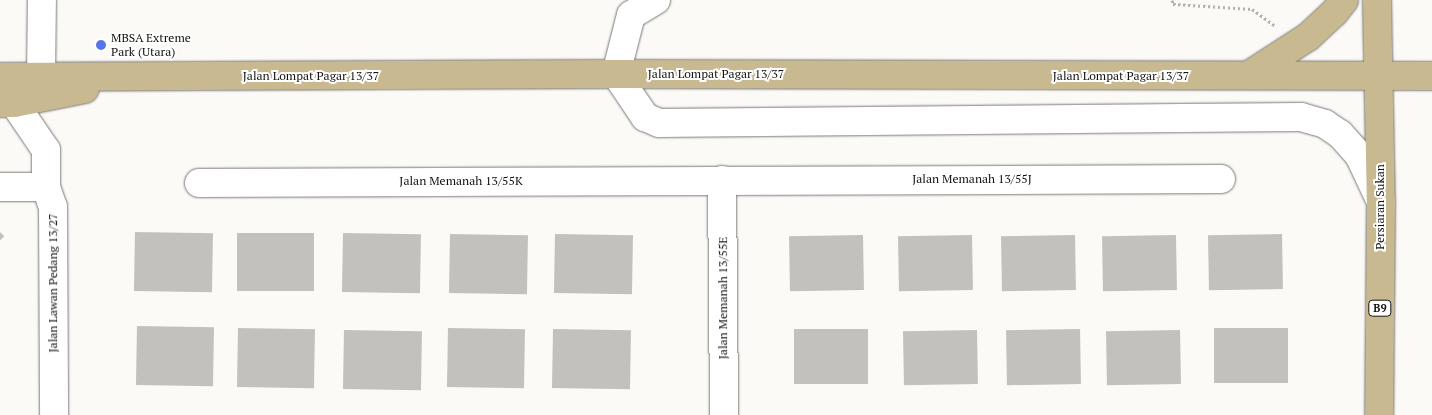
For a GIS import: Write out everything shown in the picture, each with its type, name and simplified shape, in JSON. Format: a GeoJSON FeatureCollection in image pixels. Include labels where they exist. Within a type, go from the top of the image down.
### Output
{"type":"FeatureCollection","features":[{"type":"Feature","properties":{"kind":"main road"},"geometry":{"type":"LineString","coordinates":[[1247,76],[1308,37],[1334,13],[1344,0]]}},
{"type":"Feature","properties":{"kind":"main road","name":"Persiaran Sukan"},"geometry":{"type":"LineString","coordinates":[[1377,0],[1381,202],[1379,415]]}},
{"type":"Feature","properties":{"kind":"main road","name":"Jalan Lompat Pagar 13/37"},"geometry":{"type":"LineString","coordinates":[[0,77],[616,74],[1432,76]]}},
{"type":"Feature","properties":{"kind":"main road"},"geometry":{"type":"LineString","coordinates":[[7,103],[146,76]]}},
{"type":"Feature","properties":{"kind":"street"},"geometry":{"type":"LineString","coordinates":[[41,77],[42,0]]}},
{"type":"Feature","properties":{"kind":"street"},"geometry":{"type":"LineString","coordinates":[[656,0],[630,7],[616,74],[645,118],[659,123],[1301,116],[1325,124],[1346,141],[1359,155],[1381,202]]}},
{"type":"Feature","properties":{"kind":"street","name":"Jalan Lawan Pedang 13/27"},"geometry":{"type":"LineString","coordinates":[[7,103],[46,150],[46,187],[53,207],[54,415]]}},
{"type":"Feature","properties":{"kind":"street","name":"Jalan Memanah 13/55J"},"geometry":{"type":"LineString","coordinates":[[722,180],[1221,179]]}},
{"type":"Feature","properties":{"kind":"street","name":"Jalan Memanah 13/55K"},"geometry":{"type":"LineString","coordinates":[[199,182],[722,180]]}},
{"type":"Feature","properties":{"kind":"street","name":"Jalan Memanah 13/55E"},"geometry":{"type":"LineString","coordinates":[[722,180],[724,415]]}},
{"type":"Feature","properties":{"kind":"street"},"geometry":{"type":"LineString","coordinates":[[0,187],[46,187]]}},
{"type":"Feature","properties":{"kind":"path"},"geometry":{"type":"LineString","coordinates":[[1172,0],[1173,4],[1252,10],[1275,26],[1279,32]]}},
{"type":"Feature","properties":{"kind":"building"},"geometry":{"type":"Polygon","coordinates":[[[0,232],[4,236],[0,240],[0,232]]]}},
{"type":"Feature","properties":{"kind":"building"},"geometry":{"type":"Polygon","coordinates":[[[135,232],[213,233],[212,292],[134,291],[135,232]]]}},
{"type":"Feature","properties":{"kind":"building"},"geometry":{"type":"Polygon","coordinates":[[[237,233],[314,233],[314,291],[237,291],[237,233]]]}},
{"type":"Feature","properties":{"kind":"building"},"geometry":{"type":"Polygon","coordinates":[[[343,233],[421,234],[420,293],[342,292],[343,233]]]}},
{"type":"Feature","properties":{"kind":"building"},"geometry":{"type":"Polygon","coordinates":[[[450,234],[528,235],[527,294],[449,293],[450,234]]]}},
{"type":"Feature","properties":{"kind":"building"},"geometry":{"type":"Polygon","coordinates":[[[555,234],[633,235],[632,294],[554,293],[555,234]]]}},
{"type":"Feature","properties":{"kind":"building"},"geometry":{"type":"Polygon","coordinates":[[[1282,234],[1283,289],[1209,290],[1208,235],[1282,234]]]}},
{"type":"Feature","properties":{"kind":"building"},"geometry":{"type":"Polygon","coordinates":[[[863,235],[864,290],[790,291],[789,236],[863,235]]]}},
{"type":"Feature","properties":{"kind":"building"},"geometry":{"type":"Polygon","coordinates":[[[972,235],[973,290],[899,291],[898,236],[972,235]]]}},
{"type":"Feature","properties":{"kind":"building"},"geometry":{"type":"Polygon","coordinates":[[[1075,235],[1076,290],[1002,291],[1001,236],[1075,235]]]}},
{"type":"Feature","properties":{"kind":"building"},"geometry":{"type":"Polygon","coordinates":[[[1176,235],[1177,290],[1103,291],[1102,236],[1176,235]]]}},
{"type":"Feature","properties":{"kind":"building"},"geometry":{"type":"Polygon","coordinates":[[[137,326],[214,327],[213,386],[136,385],[137,326]]]}},
{"type":"Feature","properties":{"kind":"building"},"geometry":{"type":"Polygon","coordinates":[[[238,328],[315,329],[314,388],[237,387],[238,328]]]}},
{"type":"Feature","properties":{"kind":"building"},"geometry":{"type":"Polygon","coordinates":[[[448,328],[525,329],[524,388],[447,387],[448,328]]]}},
{"type":"Feature","properties":{"kind":"building"},"geometry":{"type":"Polygon","coordinates":[[[1214,328],[1288,328],[1288,383],[1214,383],[1214,328]]]}},
{"type":"Feature","properties":{"kind":"building"},"geometry":{"type":"Polygon","coordinates":[[[553,329],[631,330],[630,389],[552,388],[553,329]]]}},
{"type":"Feature","properties":{"kind":"building"},"geometry":{"type":"Polygon","coordinates":[[[794,329],[868,329],[868,384],[794,384],[794,329]]]}},
{"type":"Feature","properties":{"kind":"building"},"geometry":{"type":"Polygon","coordinates":[[[1080,329],[1081,384],[1007,385],[1006,330],[1080,329]]]}},
{"type":"Feature","properties":{"kind":"building"},"geometry":{"type":"Polygon","coordinates":[[[344,330],[422,331],[421,390],[343,389],[344,330]]]}},
{"type":"Feature","properties":{"kind":"building"},"geometry":{"type":"Polygon","coordinates":[[[977,330],[978,384],[904,385],[903,331],[977,330]]]}},
{"type":"Feature","properties":{"kind":"building"},"geometry":{"type":"Polygon","coordinates":[[[1180,330],[1181,384],[1107,385],[1106,331],[1180,330]]]}},
{"type":"Feature","properties":{"kind":"place","name":"MBSA Extreme Park (Utara)"},"geometry":{"type":"Point","coordinates":[101,45]}}]}
